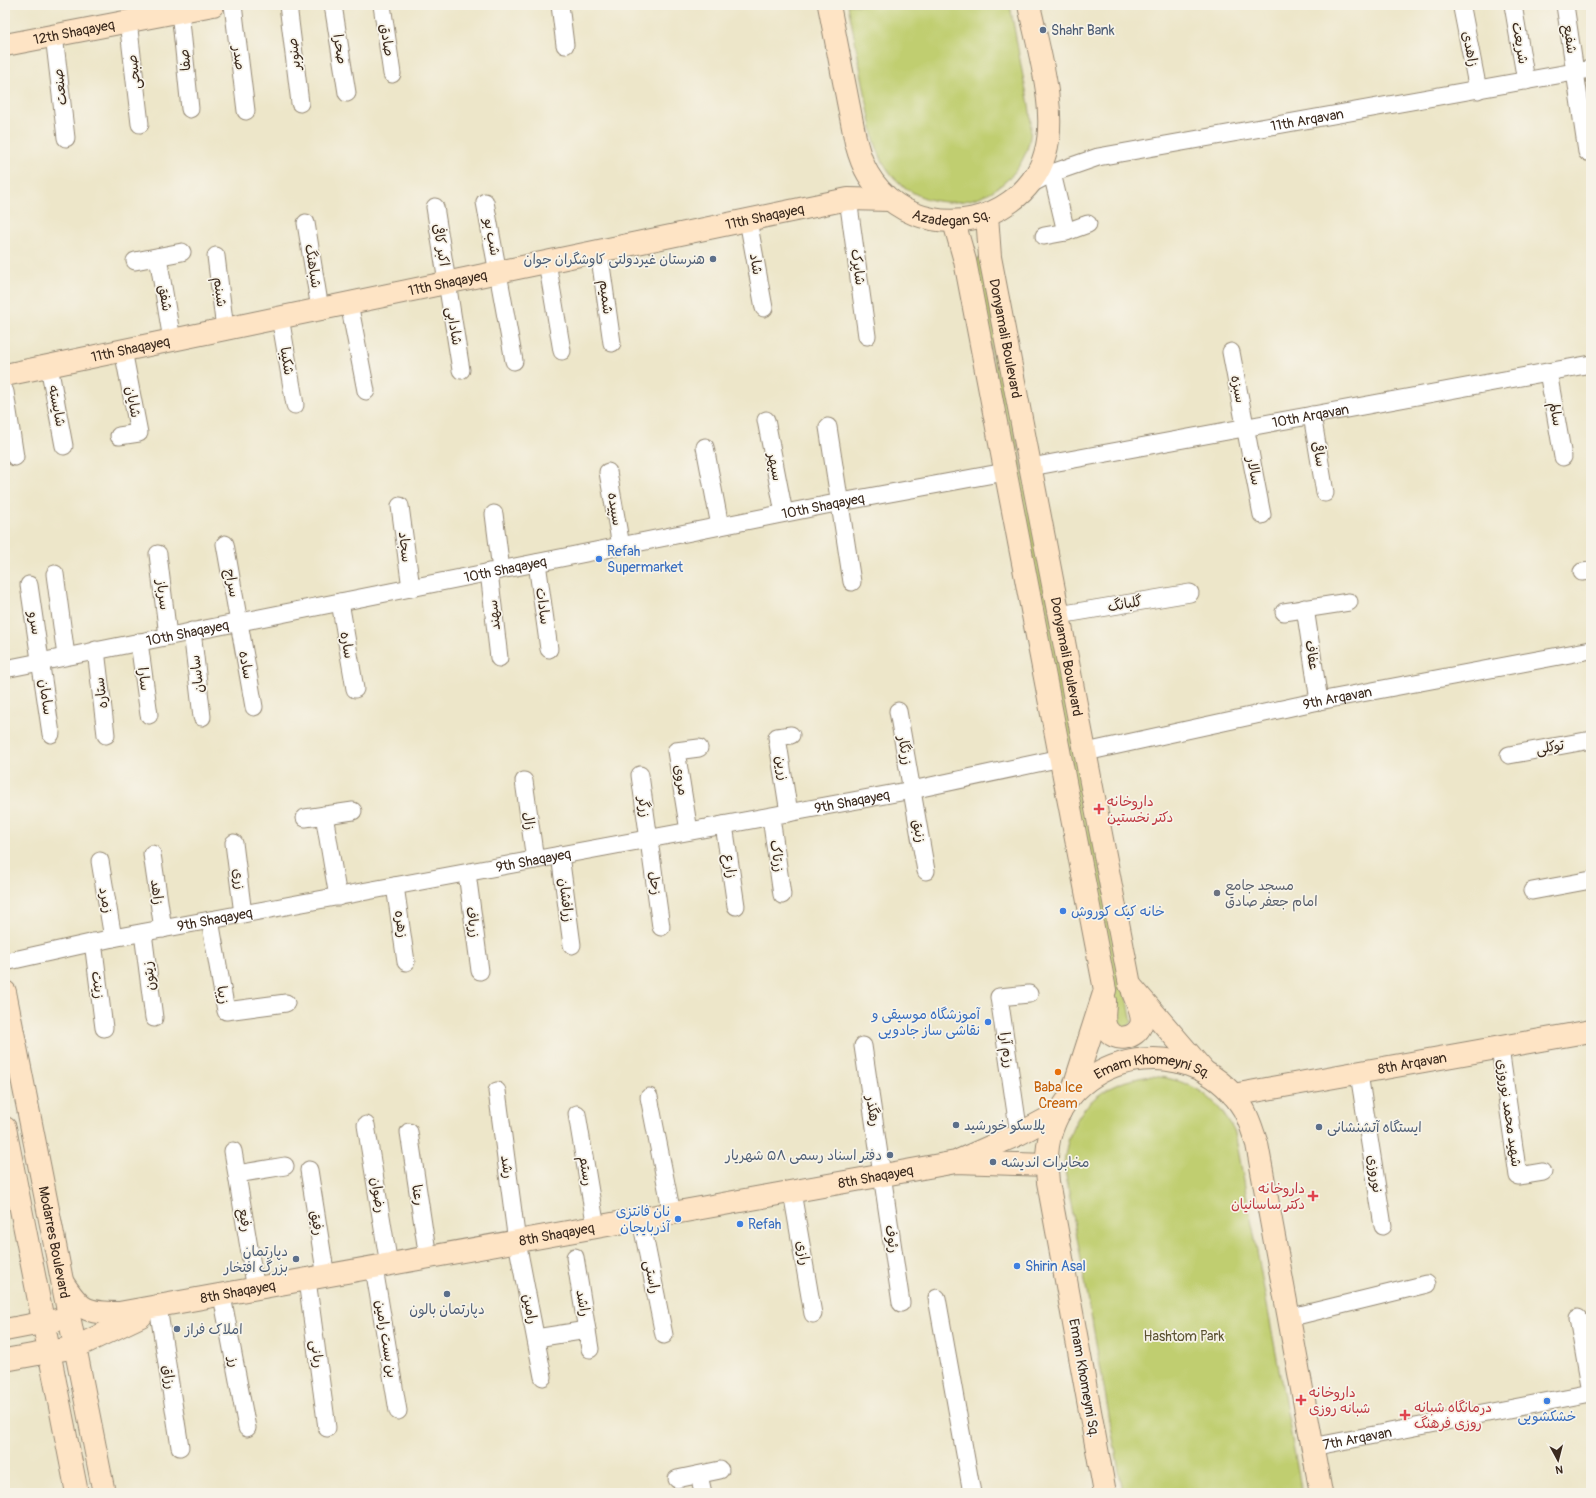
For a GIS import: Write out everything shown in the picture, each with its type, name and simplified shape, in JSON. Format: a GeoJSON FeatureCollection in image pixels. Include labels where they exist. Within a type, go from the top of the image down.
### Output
{"type":"FeatureCollection","features":[{"type":"Feature","properties":{"kind":"main road","name":"12th Shaqayeq"},"geometry":{"type":"LineString","coordinates":[[5,45],[213,5]]}},
{"type":"Feature","properties":{"kind":"main road","name":"Azadegan Sq."},"geometry":{"type":"LineString","coordinates":[[829,5],[860,159],[868,174],[878,188],[890,200],[920,216],[954,222],[971,220],[987,215],[1007,204],[1028,185],[1045,156],[1050,122],[1029,5]]}},
{"type":"Feature","properties":{"kind":"main road","name":"11th Shaqayeq"},"geometry":{"type":"LineString","coordinates":[[5,375],[848,199],[890,200]]}},
{"type":"Feature","properties":{"kind":"main road","name":"Donyamali Boulevard"},"geometry":{"type":"LineString","coordinates":[[954,222],[965,261],[1105,990],[1104,1022],[1107,1029],[1113,1035],[1120,1038],[1129,1037],[1136,1032],[1141,1024],[1141,1016],[1130,985],[1030,467],[990,257],[987,215]]}},
{"type":"Feature","properties":{"kind":"main road"},"geometry":{"type":"LineString","coordinates":[[1130,985],[1205,1072]]}},
{"type":"Feature","properties":{"kind":"main road","name":"Donyamali Boulevard"},"geometry":{"type":"LineString","coordinates":[[1065,1104],[1105,990]]}},
{"type":"Feature","properties":{"kind":"main road","name":"Modarres Boulevard"},"geometry":{"type":"LineString","coordinates":[[5,992],[104,1493]]}},
{"type":"Feature","properties":{"kind":"main road","name":"8th Arqavan"},"geometry":{"type":"LineString","coordinates":[[1233,1096],[1591,1031]]}},
{"type":"Feature","properties":{"kind":"main road","name":"Emam Khomeyni Sq."},"geometry":{"type":"LineString","coordinates":[[1105,1493],[1048,1182],[1046,1165],[1048,1146],[1052,1128],[1065,1104],[1084,1084],[1099,1073],[1115,1065],[1133,1060],[1152,1058],[1188,1064],[1205,1072],[1220,1082],[1233,1096],[1246,1116],[1257,1144],[1321,1493]]}},
{"type":"Feature","properties":{"kind":"main road","name":"8th Shaqayeq"},"geometry":{"type":"LineString","coordinates":[[956,1162],[1019,1134],[1065,1104]]}},
{"type":"Feature","properties":{"kind":"main road","name":"Modarres Boulevard"},"geometry":{"type":"LineString","coordinates":[[5,1128],[78,1493]]}},
{"type":"Feature","properties":{"kind":"main road","name":"8th Shaqayeq"},"geometry":{"type":"LineString","coordinates":[[63,1283],[76,1303],[87,1310],[100,1313],[119,1313],[256,1290],[956,1162],[1046,1165]]}},
{"type":"Feature","properties":{"kind":"main road","name":"8th Shaqayeq"},"geometry":{"type":"LineString","coordinates":[[5,1360],[76,1347],[158,1307]]}},
{"type":"Feature","properties":{"kind":"main road"},"geometry":{"type":"LineString","coordinates":[[5,1330],[70,1318]]}},
{"type":"Feature","properties":{"kind":"street","name":"صدر"},"geometry":{"type":"LineString","coordinates":[[233,5],[246,111]]}},
{"type":"Feature","properties":{"kind":"street","name":"صنوبر"},"geometry":{"type":"LineString","coordinates":[[288,5],[300,103]]}},
{"type":"Feature","properties":{"kind":"street","name":"صحرا"},"geometry":{"type":"LineString","coordinates":[[333,5],[346,92]]}},
{"type":"Feature","properties":{"kind":"street","name":"صادق"},"geometry":{"type":"LineString","coordinates":[[382,5],[392,74]]}},
{"type":"Feature","properties":{"kind":"street"},"geometry":{"type":"LineString","coordinates":[[560,5],[564,46]]}},
{"type":"Feature","properties":{"kind":"street","name":"شریعت"},"geometry":{"type":"LineString","coordinates":[[1513,5],[1526,81]]}},
{"type":"Feature","properties":{"kind":"street","name":"شفیع"},"geometry":{"type":"LineString","coordinates":[[1565,5],[1583,71],[1587,152]]}},
{"type":"Feature","properties":{"kind":"street","name":"زاهدی"},"geometry":{"type":"LineString","coordinates":[[1462,8],[1478,90]]}},
{"type":"Feature","properties":{"kind":"street","name":"صفا"},"geometry":{"type":"LineString","coordinates":[[180,11],[190,109]]}},
{"type":"Feature","properties":{"kind":"street","name":"صبحی"},"geometry":{"type":"LineString","coordinates":[[128,21],[140,124]]}},
{"type":"Feature","properties":{"kind":"street","name":"صنعت"},"geometry":{"type":"LineString","coordinates":[[54,35],[66,138]]}},
{"type":"Feature","properties":{"kind":"street","name":"11th Arqavan"},"geometry":{"type":"LineString","coordinates":[[1028,185],[1052,173],[1098,157],[1583,71]]}},
{"type":"Feature","properties":{"kind":"street"},"geometry":{"type":"LineString","coordinates":[[1052,173],[1066,232]]}},
{"type":"Feature","properties":{"kind":"street","name":"شاپرک"},"geometry":{"type":"LineString","coordinates":[[848,199],[868,336]]}},
{"type":"Feature","properties":{"kind":"street","name":"شب بو"},"geometry":{"type":"LineString","coordinates":[[486,202],[514,361]]}},
{"type":"Feature","properties":{"kind":"street","name":"اکبر کافی"},"geometry":{"type":"LineString","coordinates":[[435,207],[446,283]]}},
{"type":"Feature","properties":{"kind":"street","name":"شاد"},"geometry":{"type":"LineString","coordinates":[[748,220],[764,308]]}},
{"type":"Feature","properties":{"kind":"street","name":"شباهنگ"},"geometry":{"type":"LineString","coordinates":[[306,222],[320,309]]}},
{"type":"Feature","properties":{"kind":"street"},"geometry":{"type":"LineString","coordinates":[[1044,236],[1066,232],[1088,224]]}},
{"type":"Feature","properties":{"kind":"street","name":"شمیم"},"geometry":{"type":"LineString","coordinates":[[600,251],[612,343]]}},
{"type":"Feature","properties":{"kind":"street"},"geometry":{"type":"LineString","coordinates":[[135,261],[182,252]]}},
{"type":"Feature","properties":{"kind":"street","name":"شبنم"},"geometry":{"type":"LineString","coordinates":[[216,256],[225,329]]}},
{"type":"Feature","properties":{"kind":"street","name":"شفق"},"geometry":{"type":"LineString","coordinates":[[158,257],[172,340]]}},
{"type":"Feature","properties":{"kind":"street"},"geometry":{"type":"LineString","coordinates":[[547,262],[562,351]]}},
{"type":"Feature","properties":{"kind":"street","name":"شادابی"},"geometry":{"type":"LineString","coordinates":[[446,283],[461,370]]}},
{"type":"Feature","properties":{"kind":"street"},"geometry":{"type":"LineString","coordinates":[[349,303],[366,391]]}},
{"type":"Feature","properties":{"kind":"street","name":"شکیبا"},"geometry":{"type":"LineString","coordinates":[[280,317],[295,405]]}},
{"type":"Feature","properties":{"kind":"street","name":"شایان"},"geometry":{"type":"LineString","coordinates":[[119,436],[139,433],[123,350]]}},
{"type":"Feature","properties":{"kind":"street","name":"سبزه"},"geometry":{"type":"LineString","coordinates":[[1231,352],[1245,427]]}},
{"type":"Feature","properties":{"kind":"street","name":"10th Arqavan"},"geometry":{"type":"LineString","coordinates":[[1030,467],[1591,364]]}},
{"type":"Feature","properties":{"kind":"street","name":"شایسته"},"geometry":{"type":"LineString","coordinates":[[49,366],[64,446]]}},
{"type":"Feature","properties":{"kind":"street","name":"سالم"},"geometry":{"type":"LineString","coordinates":[[1548,372],[1563,457]]}},
{"type":"Feature","properties":{"kind":"street"},"geometry":{"type":"LineString","coordinates":[[5,392],[15,457]]}},
{"type":"Feature","properties":{"kind":"street","name":"ساقی"},"geometry":{"type":"LineString","coordinates":[[1312,415],[1325,493]]}},
{"type":"Feature","properties":{"kind":"street","name":"سپهر"},"geometry":{"type":"LineString","coordinates":[[766,420],[784,513]]}},
{"type":"Feature","properties":{"kind":"street"},"geometry":{"type":"LineString","coordinates":[[828,427],[841,502],[852,582]]}},
{"type":"Feature","properties":{"kind":"street","name":"سالار"},"geometry":{"type":"LineString","coordinates":[[1245,427],[1262,516]]}},
{"type":"Feature","properties":{"kind":"street"},"geometry":{"type":"LineString","coordinates":[[705,447],[720,526]]}},
{"type":"Feature","properties":{"kind":"street","name":"سپیده"},"geometry":{"type":"LineString","coordinates":[[608,472],[621,546]]}},
{"type":"Feature","properties":{"kind":"street","name":"10th Shaqayeq"},"geometry":{"type":"LineString","coordinates":[[5,668],[784,513],[1006,472]]}},
{"type":"Feature","properties":{"kind":"street","name":"سجاد"},"geometry":{"type":"LineString","coordinates":[[400,506],[411,588]]}},
{"type":"Feature","properties":{"kind":"street","name":"سهند"},"geometry":{"type":"LineString","coordinates":[[494,514],[499,658]]}},
{"type":"Feature","properties":{"kind":"street","name":"سراج"},"geometry":{"type":"LineString","coordinates":[[225,544],[239,622]]}},
{"type":"Feature","properties":{"kind":"street","name":"سرباز"},"geometry":{"type":"LineString","coordinates":[[158,554],[168,636]]}},
{"type":"Feature","properties":{"kind":"street","name":"سادات"},"geometry":{"type":"LineString","coordinates":[[537,562],[549,649]]}},
{"type":"Feature","properties":{"kind":"street"},"geometry":{"type":"LineString","coordinates":[[55,574],[66,656]]}},
{"type":"Feature","properties":{"kind":"street","name":"سرو"},"geometry":{"type":"LineString","coordinates":[[29,586],[41,662]]}},
{"type":"Feature","properties":{"kind":"street","name":"گلبانگ"},"geometry":{"type":"LineString","coordinates":[[1059,615],[1190,593]]}},
{"type":"Feature","properties":{"kind":"street","name":"ساره"},"geometry":{"type":"LineString","coordinates":[[340,602],[355,689]]}},
{"type":"Feature","properties":{"kind":"street"},"geometry":{"type":"LineString","coordinates":[[1284,612],[1349,602]]}},
{"type":"Feature","properties":{"kind":"street","name":"عفاف"},"geometry":{"type":"LineString","coordinates":[[1305,608],[1319,701]]}},
{"type":"Feature","properties":{"kind":"street","name":"ساده"},"geometry":{"type":"LineString","coordinates":[[239,622],[254,708]]}},
{"type":"Feature","properties":{"kind":"street","name":"ساسان"},"geometry":{"type":"LineString","coordinates":[[192,631],[202,717]]}},
{"type":"Feature","properties":{"kind":"street","name":"سارا"},"geometry":{"type":"LineString","coordinates":[[140,642],[149,715]]}},
{"type":"Feature","properties":{"kind":"street","name":"ستاره"},"geometry":{"type":"LineString","coordinates":[[96,650],[106,735]]}},
{"type":"Feature","properties":{"kind":"street","name":"9th Arqavan"},"geometry":{"type":"LineString","coordinates":[[1086,752],[1319,701],[1591,650]]}},
{"type":"Feature","properties":{"kind":"street","name":"سامان"},"geometry":{"type":"LineString","coordinates":[[41,662],[51,734]]}},
{"type":"Feature","properties":{"kind":"street","name":"زرنگار"},"geometry":{"type":"LineString","coordinates":[[898,711],[912,790]]}},
{"type":"Feature","properties":{"kind":"street","name":"زرین"},"geometry":{"type":"LineString","coordinates":[[789,813],[777,737],[791,735]]}},
{"type":"Feature","properties":{"kind":"street","name":"توکلی"},"geometry":{"type":"LineString","coordinates":[[1509,754],[1591,740]]}},
{"type":"Feature","properties":{"kind":"street","name":"مروی"},"geometry":{"type":"LineString","coordinates":[[689,832],[676,751],[699,748]]}},
{"type":"Feature","properties":{"kind":"street","name":"9th Shaqayeq"},"geometry":{"type":"LineString","coordinates":[[5,962],[113,938],[912,790],[1061,758]]}},
{"type":"Feature","properties":{"kind":"street","name":"زرگر"},"geometry":{"type":"LineString","coordinates":[[640,775],[648,839]]}},
{"type":"Feature","properties":{"kind":"street","name":"زال"},"geometry":{"type":"LineString","coordinates":[[524,781],[535,860]]}},
{"type":"Feature","properties":{"kind":"street","name":"زنبق"},"geometry":{"type":"LineString","coordinates":[[912,790],[926,871]]}},
{"type":"Feature","properties":{"kind":"street"},"geometry":{"type":"LineString","coordinates":[[305,818],[353,810]]}},
{"type":"Feature","properties":{"kind":"street"},"geometry":{"type":"LineString","coordinates":[[324,815],[338,897]]}},
{"type":"Feature","properties":{"kind":"street","name":"زرتاک"},"geometry":{"type":"LineString","coordinates":[[771,817],[782,894]]}},
{"type":"Feature","properties":{"kind":"street","name":"زارع"},"geometry":{"type":"LineString","coordinates":[[724,825],[736,906]]}},
{"type":"Feature","properties":{"kind":"street","name":"زحل"},"geometry":{"type":"LineString","coordinates":[[648,839],[661,926]]}},
{"type":"Feature","properties":{"kind":"street","name":"زری"},"geometry":{"type":"LineString","coordinates":[[234,843],[243,914]]}},
{"type":"Feature","properties":{"kind":"street","name":"زاهد"},"geometry":{"type":"LineString","coordinates":[[152,854],[163,929]]}},
{"type":"Feature","properties":{"kind":"street","name":"زرافشان"},"geometry":{"type":"LineString","coordinates":[[560,855],[572,945]]}},
{"type":"Feature","properties":{"kind":"street","name":"زمرد"},"geometry":{"type":"LineString","coordinates":[[100,861],[113,938]]}},
{"type":"Feature","properties":{"kind":"street","name":"زرباف"},"geometry":{"type":"LineString","coordinates":[[467,873],[480,971]]}},
{"type":"Feature","properties":{"kind":"street"},"geometry":{"type":"LineString","coordinates":[[1532,892],[1591,880]]}},
{"type":"Feature","properties":{"kind":"street","name":"زهره"},"geometry":{"type":"LineString","coordinates":[[395,886],[406,962]]}},
{"type":"Feature","properties":{"kind":"street","name":"زیبا"},"geometry":{"type":"LineString","coordinates":[[210,920],[226,1011],[286,1003]]}},
{"type":"Feature","properties":{"kind":"street","name":"زیتون"},"geometry":{"type":"LineString","coordinates":[[143,933],[154,1018]]}},
{"type":"Feature","properties":{"kind":"street","name":"زینت"},"geometry":{"type":"LineString","coordinates":[[93,942],[104,1028]]}},
{"type":"Feature","properties":{"kind":"street","name":"رزم آرا"},"geometry":{"type":"LineString","coordinates":[[1019,1134],[999,997],[1029,994]]}},
{"type":"Feature","properties":{"kind":"street","name":"رهگذر"},"geometry":{"type":"LineString","coordinates":[[863,1046],[882,1176]]}},
{"type":"Feature","properties":{"kind":"street","name":"شهید محمد نوروزی"},"geometry":{"type":"LineString","coordinates":[[1500,1048],[1518,1176],[1543,1172]]}},
{"type":"Feature","properties":{"kind":"street","name":"نوروزی"},"geometry":{"type":"LineString","coordinates":[[1359,1074],[1383,1226]]}},
{"type":"Feature","properties":{"kind":"street","name":"رشد"},"geometry":{"type":"LineString","coordinates":[[497,1091],[517,1242]]}},
{"type":"Feature","properties":{"kind":"street"},"geometry":{"type":"LineString","coordinates":[[649,1097],[672,1214]]}},
{"type":"Feature","properties":{"kind":"street","name":"رستم"},"geometry":{"type":"LineString","coordinates":[[577,1114],[596,1228]]}},
{"type":"Feature","properties":{"kind":"street","name":"رضوان"},"geometry":{"type":"LineString","coordinates":[[366,1125],[382,1267]]}},
{"type":"Feature","properties":{"kind":"street","name":"رعنا"},"geometry":{"type":"LineString","coordinates":[[408,1132],[428,1258]]}},
{"type":"Feature","properties":{"kind":"street","name":"رفیع"},"geometry":{"type":"LineString","coordinates":[[233,1151],[256,1290]]}},
{"type":"Feature","properties":{"kind":"street"},"geometry":{"type":"LineString","coordinates":[[237,1174],[286,1166]]}},
{"type":"Feature","properties":{"kind":"street","name":"رفیق"},"geometry":{"type":"LineString","coordinates":[[309,1170],[316,1279]]}},
{"type":"Feature","properties":{"kind":"street","name":"رئوف"},"geometry":{"type":"LineString","coordinates":[[882,1176],[901,1303]]}},
{"type":"Feature","properties":{"kind":"street","name":"رازی"},"geometry":{"type":"LineString","coordinates":[[792,1192],[813,1314]]}},
{"type":"Feature","properties":{"kind":"street","name":"راستی"},"geometry":{"type":"LineString","coordinates":[[641,1220],[664,1335]]}},
{"type":"Feature","properties":{"kind":"street","name":"رامین"},"geometry":{"type":"LineString","coordinates":[[517,1242],[543,1377]]}},
{"type":"Feature","properties":{"kind":"street","name":"راشد"},"geometry":{"type":"LineString","coordinates":[[574,1257],[590,1349]]}},
{"type":"Feature","properties":{"kind":"street","name":"بن بست رامین"},"geometry":{"type":"LineString","coordinates":[[382,1267],[398,1411]]}},
{"type":"Feature","properties":{"kind":"street","name":"ربانی"},"geometry":{"type":"LineString","coordinates":[[316,1279],[328,1428]]}},
{"type":"Feature","properties":{"kind":"street"},"geometry":{"type":"LineString","coordinates":[[1288,1318],[1426,1284]]}},
{"type":"Feature","properties":{"kind":"street","name":"رز"},"geometry":{"type":"LineString","coordinates":[[222,1296],[247,1428]]}},
{"type":"Feature","properties":{"kind":"street"},"geometry":{"type":"LineString","coordinates":[[937,1298],[972,1493]]}},
{"type":"Feature","properties":{"kind":"street","name":"رزاق"},"geometry":{"type":"LineString","coordinates":[[158,1307],[180,1447]]}},
{"type":"Feature","properties":{"kind":"street"},"geometry":{"type":"LineString","coordinates":[[1578,1318],[1591,1392]]}},
{"type":"Feature","properties":{"kind":"street"},"geometry":{"type":"LineString","coordinates":[[536,1338],[587,1330]]}},
{"type":"Feature","properties":{"kind":"street","name":"7th Arqavan"},"geometry":{"type":"LineString","coordinates":[[1312,1447],[1591,1392]]}},
{"type":"Feature","properties":{"kind":"street"},"geometry":{"type":"LineString","coordinates":[[677,1479],[720,1470]]}},
{"type":"Feature","properties":{"kind":"street"},"geometry":{"type":"LineString","coordinates":[[699,1475],[703,1493]]}},
{"type":"Feature","properties":{"kind":"green space"},"geometry":{"type":"Polygon","coordinates":[[[848,5],[1010,5],[1030,110],[1031,130],[1027,149],[1018,167],[1006,181],[991,192],[974,199],[955,202],[936,201],[918,195],[902,185],[892,175],[878,152],[874,139],[848,5]]]}},
{"type":"Feature","properties":{"kind":"green space"},"geometry":{"type":"Polygon","coordinates":[[[981,258],[1132,1022],[1126,1028],[1115,1025],[974,260],[981,258]]]}},
{"type":"Feature","properties":{"kind":"green space","name":"Hashtom Park"},"geometry":{"type":"Polygon","coordinates":[[[1152,1076],[1180,1082],[1192,1086],[1202,1092],[1220,1109],[1235,1133],[1302,1493],[1123,1493],[1064,1165],[1072,1129],[1090,1102],[1102,1092],[1117,1085],[1133,1079],[1152,1076]]]}},
{"type":"Feature","properties":{"kind":"place","name":"Shahr Bank"},"geometry":{"type":"Point","coordinates":[1043,30]}},
{"type":"Feature","properties":{"kind":"place","name":"هنرستان غیردولتی کاوشگران جوان"},"geometry":{"type":"Point","coordinates":[713,259]}},
{"type":"Feature","properties":{"kind":"place","name":"Refah Supermarket"},"geometry":{"type":"Point","coordinates":[599,559]}},
{"type":"Feature","properties":{"kind":"place","name":"داروخانه دکتر نخستین"},"geometry":{"type":"Point","coordinates":[1099,809]}},
{"type":"Feature","properties":{"kind":"place","name":"مسجد جامع امام جعفر صادق"},"geometry":{"type":"Point","coordinates":[1217,893]}},
{"type":"Feature","properties":{"kind":"place","name":"خانه کیک کوروش"},"geometry":{"type":"Point","coordinates":[1063,911]}},
{"type":"Feature","properties":{"kind":"place","name":"آموزشگاه موسیقی و نقاشی ساز جادویی"},"geometry":{"type":"Point","coordinates":[988,1022]}},
{"type":"Feature","properties":{"kind":"place","name":"Baba Ice Cream"},"geometry":{"type":"Point","coordinates":[1058,1072]}},
{"type":"Feature","properties":{"kind":"place","name":"پلاسکو خورشید"},"geometry":{"type":"Point","coordinates":[956,1125]}},
{"type":"Feature","properties":{"kind":"place","name":"ایستگاه آتشنشانی"},"geometry":{"type":"Point","coordinates":[1319,1127]}},
{"type":"Feature","properties":{"kind":"place","name":"دفتر اسناد رسمی ۵۸ شهریار"},"geometry":{"type":"Point","coordinates":[890,1155]}},
{"type":"Feature","properties":{"kind":"place","name":"مخابرات اندیشه"},"geometry":{"type":"Point","coordinates":[993,1162]}},
{"type":"Feature","properties":{"kind":"place","name":"داروخانه دکتر ساسانیان"},"geometry":{"type":"Point","coordinates":[1313,1196]}},
{"type":"Feature","properties":{"kind":"place","name":"نان فانتزی آذربایجان"},"geometry":{"type":"Point","coordinates":[678,1219]}},
{"type":"Feature","properties":{"kind":"place","name":"Refah"},"geometry":{"type":"Point","coordinates":[740,1224]}},
{"type":"Feature","properties":{"kind":"place","name":"دپارتمان بزرگ افتخار"},"geometry":{"type":"Point","coordinates":[296,1259]}},
{"type":"Feature","properties":{"kind":"place","name":"Shirin Asal"},"geometry":{"type":"Point","coordinates":[1017,1266]}},
{"type":"Feature","properties":{"kind":"place","name":"دپارتمان بالون"},"geometry":{"type":"Point","coordinates":[447,1294]}},
{"type":"Feature","properties":{"kind":"place","name":"املاک فراز"},"geometry":{"type":"Point","coordinates":[177,1329]}},
{"type":"Feature","properties":{"kind":"place","name":"داروخانه شبانه روزی"},"geometry":{"type":"Point","coordinates":[1301,1400]}},
{"type":"Feature","properties":{"kind":"place","name":"خشکشویی"},"geometry":{"type":"Point","coordinates":[1547,1401]}},
{"type":"Feature","properties":{"kind":"place","name":"درمانگاه شبانه روزی فرهنگ"},"geometry":{"type":"Point","coordinates":[1405,1415]}}]}
